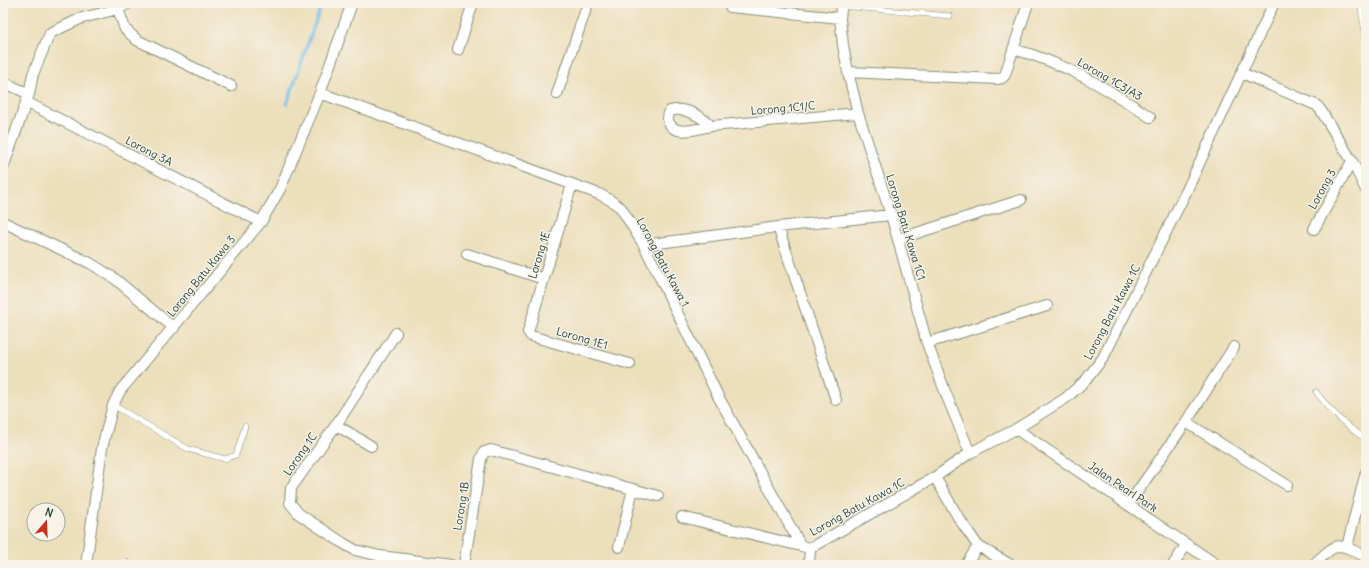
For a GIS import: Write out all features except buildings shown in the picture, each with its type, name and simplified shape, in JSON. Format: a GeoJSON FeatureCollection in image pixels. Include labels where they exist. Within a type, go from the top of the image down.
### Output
{"type":"FeatureCollection","features":[{"type":"Feature","properties":{"kind":"street"},"geometry":{"type":"LineString","coordinates":[[3,168],[28,98],[33,74],[50,33],[82,18],[118,8],[129,3]]}},
{"type":"Feature","properties":{"kind":"street","name":"Lorong Batu Kawa 3"},"geometry":{"type":"LineString","coordinates":[[86,565],[102,448],[113,405],[120,391],[261,222],[280,188],[320,93],[352,3]]}},
{"type":"Feature","properties":{"kind":"street"},"geometry":{"type":"LineString","coordinates":[[458,50],[473,3]]}},
{"type":"Feature","properties":{"kind":"street"},"geometry":{"type":"LineString","coordinates":[[558,94],[588,3]]}},
{"type":"Feature","properties":{"kind":"street"},"geometry":{"type":"LineString","coordinates":[[848,72],[998,80],[1004,75],[1028,3]]}},
{"type":"Feature","properties":{"kind":"street","name":"Lorong Batu Kawa 1C"},"geometry":{"type":"LineString","coordinates":[[805,547],[935,477],[970,453],[1016,429],[1066,398],[1080,386],[1103,358],[1186,192],[1274,3]]}},
{"type":"Feature","properties":{"kind":"street","name":"Lorong Batu Kawa 1C1"},"geometry":{"type":"LineString","coordinates":[[842,5],[840,18],[848,72],[858,113],[891,215],[927,343],[970,453]]}},
{"type":"Feature","properties":{"kind":"street"},"geometry":{"type":"LineString","coordinates":[[118,8],[125,29],[137,40],[231,86]]}},
{"type":"Feature","properties":{"kind":"street"},"geometry":{"type":"LineString","coordinates":[[730,8],[840,18]]}},
{"type":"Feature","properties":{"kind":"street","name":"Lorong 1C3/A3"},"geometry":{"type":"LineString","coordinates":[[1013,49],[1034,55],[1086,76],[1150,117]]}},
{"type":"Feature","properties":{"kind":"street"},"geometry":{"type":"LineString","coordinates":[[1242,74],[1316,105],[1323,113],[1352,161],[1366,190]]}},
{"type":"Feature","properties":{"kind":"street","name":"Lorong 3A"},"geometry":{"type":"LineString","coordinates":[[3,82],[28,98],[261,222]]}},
{"type":"Feature","properties":{"kind":"street","name":"Lorong Batu Kawa 1"},"geometry":{"type":"LineString","coordinates":[[320,93],[599,194],[621,208],[644,245],[719,398],[805,547]]}},
{"type":"Feature","properties":{"kind":"street","name":"Lorong 1C1/C"},"geometry":{"type":"LineString","coordinates":[[711,126],[858,113]]}},
{"type":"Feature","properties":{"kind":"street","name":"Lorong 3"},"geometry":{"type":"LineString","coordinates":[[1314,229],[1352,161]]}},
{"type":"Feature","properties":{"kind":"street","name":"Lorong 1E"},"geometry":{"type":"LineString","coordinates":[[528,332],[572,184]]}},
{"type":"Feature","properties":{"kind":"street"},"geometry":{"type":"LineString","coordinates":[[898,239],[1021,200]]}},
{"type":"Feature","properties":{"kind":"street"},"geometry":{"type":"LineString","coordinates":[[644,245],[778,227],[891,215]]}},
{"type":"Feature","properties":{"kind":"street"},"geometry":{"type":"LineString","coordinates":[[3,222],[90,263],[114,278],[174,328]]}},
{"type":"Feature","properties":{"kind":"street"},"geometry":{"type":"LineString","coordinates":[[778,227],[836,400]]}},
{"type":"Feature","properties":{"kind":"street"},"geometry":{"type":"LineString","coordinates":[[466,254],[544,279]]}},
{"type":"Feature","properties":{"kind":"street"},"geometry":{"type":"LineString","coordinates":[[927,343],[1047,306]]}},
{"type":"Feature","properties":{"kind":"street","name":"Lorong 1E1"},"geometry":{"type":"LineString","coordinates":[[528,332],[531,336],[630,364]]}},
{"type":"Feature","properties":{"kind":"street","name":"Lorong 1C"},"geometry":{"type":"LineString","coordinates":[[396,333],[336,425],[291,488],[290,503],[299,514],[355,550],[380,556],[450,565]]}},
{"type":"Feature","properties":{"kind":"street"},"geometry":{"type":"LineString","coordinates":[[1128,505],[1186,422],[1234,347]]}},
{"type":"Feature","properties":{"kind":"street"},"geometry":{"type":"LineString","coordinates":[[1186,422],[1287,485]]}},
{"type":"Feature","properties":{"kind":"street"},"geometry":{"type":"LineString","coordinates":[[336,425],[371,446]]}},
{"type":"Feature","properties":{"kind":"street","name":"Jalan Pearl Park"},"geometry":{"type":"LineString","coordinates":[[1016,429],[1217,565]]}},
{"type":"Feature","properties":{"kind":"street","name":"Lorong 1B"},"geometry":{"type":"LineString","coordinates":[[464,565],[481,459],[484,452],[491,450],[633,489]]}},
{"type":"Feature","properties":{"kind":"street"},"geometry":{"type":"LineString","coordinates":[[1347,547],[1366,472]]}},
{"type":"Feature","properties":{"kind":"street"},"geometry":{"type":"LineString","coordinates":[[935,477],[958,517],[978,546],[1012,565]]}},
{"type":"Feature","properties":{"kind":"street"},"geometry":{"type":"LineString","coordinates":[[619,547],[633,489],[658,496]]}},
{"type":"Feature","properties":{"kind":"street"},"geometry":{"type":"LineString","coordinates":[[682,517],[805,547],[809,565]]}},
{"type":"Feature","properties":{"kind":"street"},"geometry":{"type":"LineString","coordinates":[[1173,565],[1186,545]]}},
{"type":"Feature","properties":{"kind":"street"},"geometry":{"type":"LineString","coordinates":[[1314,565],[1328,551],[1336,546],[1342,545],[1366,557]]}},
{"type":"Feature","properties":{"kind":"street"},"geometry":{"type":"LineString","coordinates":[[966,565],[978,546]]}},
{"type":"Feature","properties":{"kind":"lane"},"geometry":{"type":"LineString","coordinates":[[1360,3],[1366,38]]}},
{"type":"Feature","properties":{"kind":"lane"},"geometry":{"type":"LineString","coordinates":[[842,5],[950,16]]}},
{"type":"Feature","properties":{"kind":"lane"},"geometry":{"type":"LineString","coordinates":[[1316,392],[1339,420],[1366,438]]}},
{"type":"Feature","properties":{"kind":"lane"},"geometry":{"type":"LineString","coordinates":[[113,405],[188,449],[225,459],[236,455],[245,426]]}},
{"type":"Feature","properties":{"kind":"waterway"},"geometry":{"type":"LineString","coordinates":[[287,104],[322,3]]}}]}
